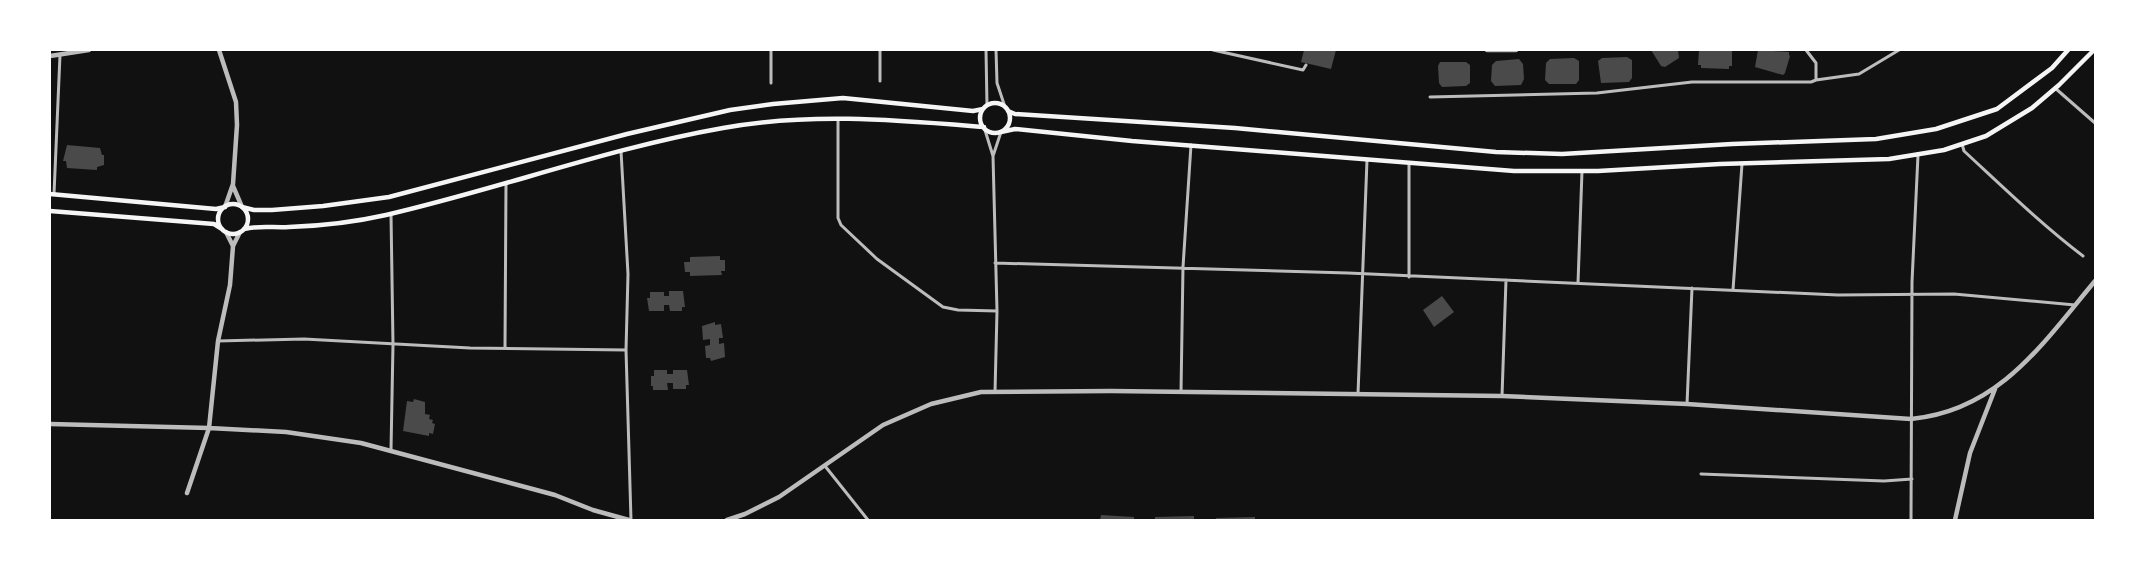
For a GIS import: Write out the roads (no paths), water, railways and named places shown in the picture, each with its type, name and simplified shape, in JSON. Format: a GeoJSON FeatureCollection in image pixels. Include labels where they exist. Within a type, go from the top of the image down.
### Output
{"type":"FeatureCollection","features":[{"type":"Feature","properties":{"kind":"main road"},"geometry":{"type":"LineString","coordinates":[[52,194],[216,209],[233,204],[254,210],[323,206],[389,198],[627,134],[730,110],[843,98],[973,110],[996,103],[1016,114],[1235,128],[1496,152],[1562,154],[1732,144],[1876,140],[1936,129],[1997,108],[2052,68],[2068,50]]}},
{"type":"Feature","properties":{"kind":"main road"},"geometry":{"type":"LineString","coordinates":[[50,211],[214,224],[230,234],[254,226],[280,228],[318,226],[391,214],[621,151],[724,128],[767,122],[838,118],[882,119],[984,127],[992,132],[1015,129],[1514,171],[1582,171],[1889,159],[1918,155],[1986,136],[2032,108],[2094,50]]}},
{"type":"Feature","properties":{"kind":"main road"},"geometry":{"type":"LineString","coordinates":[[984,127],[980,118],[985,107]]}},
{"type":"Feature","properties":{"kind":"main road"},"geometry":{"type":"LineString","coordinates":[[1001,132],[1008,126],[1010,121],[1007,109]]}},
{"type":"Feature","properties":{"kind":"main road"},"geometry":{"type":"LineString","coordinates":[[224,231],[219,225],[219,215],[225,207]]}},
{"type":"Feature","properties":{"kind":"main road"},"geometry":{"type":"LineString","coordinates":[[242,208],[248,220],[242,231]]}},
{"type":"Feature","properties":{"kind":"street"},"geometry":{"type":"LineString","coordinates":[[50,56],[60,56],[89,50]]}},
{"type":"Feature","properties":{"kind":"street"},"geometry":{"type":"LineString","coordinates":[[219,50],[236,102],[237,125],[233,184],[225,207]]}},
{"type":"Feature","properties":{"kind":"street"},"geometry":{"type":"LineString","coordinates":[[771,50],[771,83]]}},
{"type":"Feature","properties":{"kind":"street"},"geometry":{"type":"LineString","coordinates":[[880,50],[880,81]]}},
{"type":"Feature","properties":{"kind":"street"},"geometry":{"type":"LineString","coordinates":[[985,107],[986,50]]}},
{"type":"Feature","properties":{"kind":"street"},"geometry":{"type":"LineString","coordinates":[[996,50],[997,83],[1007,109]]}},
{"type":"Feature","properties":{"kind":"street"},"geometry":{"type":"LineString","coordinates":[[1213,50],[1303,70],[1306,64]]}},
{"type":"Feature","properties":{"kind":"street"},"geometry":{"type":"LineString","coordinates":[[1487,50],[1516,50]]}},
{"type":"Feature","properties":{"kind":"street"},"geometry":{"type":"LineString","coordinates":[[1806,50],[1816,63],[1816,80]]}},
{"type":"Feature","properties":{"kind":"street"},"geometry":{"type":"LineString","coordinates":[[1430,97],[1597,93],[1637,90],[1692,82],[1728,80],[1800,83],[1859,74],[1899,50]]}},
{"type":"Feature","properties":{"kind":"street"},"geometry":{"type":"LineString","coordinates":[[52,194],[60,56]]}},
{"type":"Feature","properties":{"kind":"street"},"geometry":{"type":"LineString","coordinates":[[2055,88],[2095,123]]}},
{"type":"Feature","properties":{"kind":"street"},"geometry":{"type":"LineString","coordinates":[[838,118],[838,218],[841,225],[877,259],[943,307],[958,310],[997,311]]}},
{"type":"Feature","properties":{"kind":"street"},"geometry":{"type":"LineString","coordinates":[[984,127],[993,156],[997,311],[995,392]]}},
{"type":"Feature","properties":{"kind":"street"},"geometry":{"type":"LineString","coordinates":[[993,156],[1001,132]]}},
{"type":"Feature","properties":{"kind":"street"},"geometry":{"type":"LineString","coordinates":[[1962,144],[1964,151],[1996,181],[2062,240],[2083,256]]}},
{"type":"Feature","properties":{"kind":"street"},"geometry":{"type":"LineString","coordinates":[[1181,392],[1183,267],[1191,145]]}},
{"type":"Feature","properties":{"kind":"street"},"geometry":{"type":"LineString","coordinates":[[50,424],[286,432],[361,443],[555,495],[593,510],[630,520],[626,350],[628,274],[621,151]]}},
{"type":"Feature","properties":{"kind":"street"},"geometry":{"type":"LineString","coordinates":[[1911,520],[1912,295],[1918,155]]}},
{"type":"Feature","properties":{"kind":"street"},"geometry":{"type":"LineString","coordinates":[[1358,394],[1367,160]]}},
{"type":"Feature","properties":{"kind":"street"},"geometry":{"type":"LineString","coordinates":[[1409,163],[1410,277]]}},
{"type":"Feature","properties":{"kind":"street"},"geometry":{"type":"LineString","coordinates":[[1733,290],[1742,164]]}},
{"type":"Feature","properties":{"kind":"street"},"geometry":{"type":"LineString","coordinates":[[1578,283],[1582,171]]}},
{"type":"Feature","properties":{"kind":"street"},"geometry":{"type":"LineString","coordinates":[[505,348],[506,183]]}},
{"type":"Feature","properties":{"kind":"street"},"geometry":{"type":"LineString","coordinates":[[233,184],[242,208]]}},
{"type":"Feature","properties":{"kind":"street"},"geometry":{"type":"LineString","coordinates":[[391,214],[393,344],[391,450]]}},
{"type":"Feature","properties":{"kind":"street"},"geometry":{"type":"LineString","coordinates":[[224,231],[233,246]]}},
{"type":"Feature","properties":{"kind":"street"},"geometry":{"type":"LineString","coordinates":[[187,493],[209,428],[218,341],[230,286],[233,246],[242,231]]}},
{"type":"Feature","properties":{"kind":"street"},"geometry":{"type":"LineString","coordinates":[[995,263],[1183,267],[1838,294],[1954,294],[2075,305]]}},
{"type":"Feature","properties":{"kind":"street"},"geometry":{"type":"LineString","coordinates":[[1502,396],[1506,280]]}},
{"type":"Feature","properties":{"kind":"street"},"geometry":{"type":"LineString","coordinates":[[727,520],[745,514],[779,497],[883,425],[931,404],[982,392],[1181,392],[1502,396],[1687,404],[1911,419],[1934,417],[1995,389],[2020,367],[2056,330],[2095,281]]}},
{"type":"Feature","properties":{"kind":"street"},"geometry":{"type":"LineString","coordinates":[[1687,404],[1692,288]]}},
{"type":"Feature","properties":{"kind":"street"},"geometry":{"type":"LineString","coordinates":[[218,341],[304,340],[505,348],[626,350]]}},
{"type":"Feature","properties":{"kind":"street"},"geometry":{"type":"LineString","coordinates":[[1955,520],[1970,453],[1995,389]]}},
{"type":"Feature","properties":{"kind":"street"},"geometry":{"type":"LineString","coordinates":[[824,465],[868,520]]}},
{"type":"Feature","properties":{"kind":"street"},"geometry":{"type":"LineString","coordinates":[[1701,474],[1884,481],[1912,479]]}}]}
